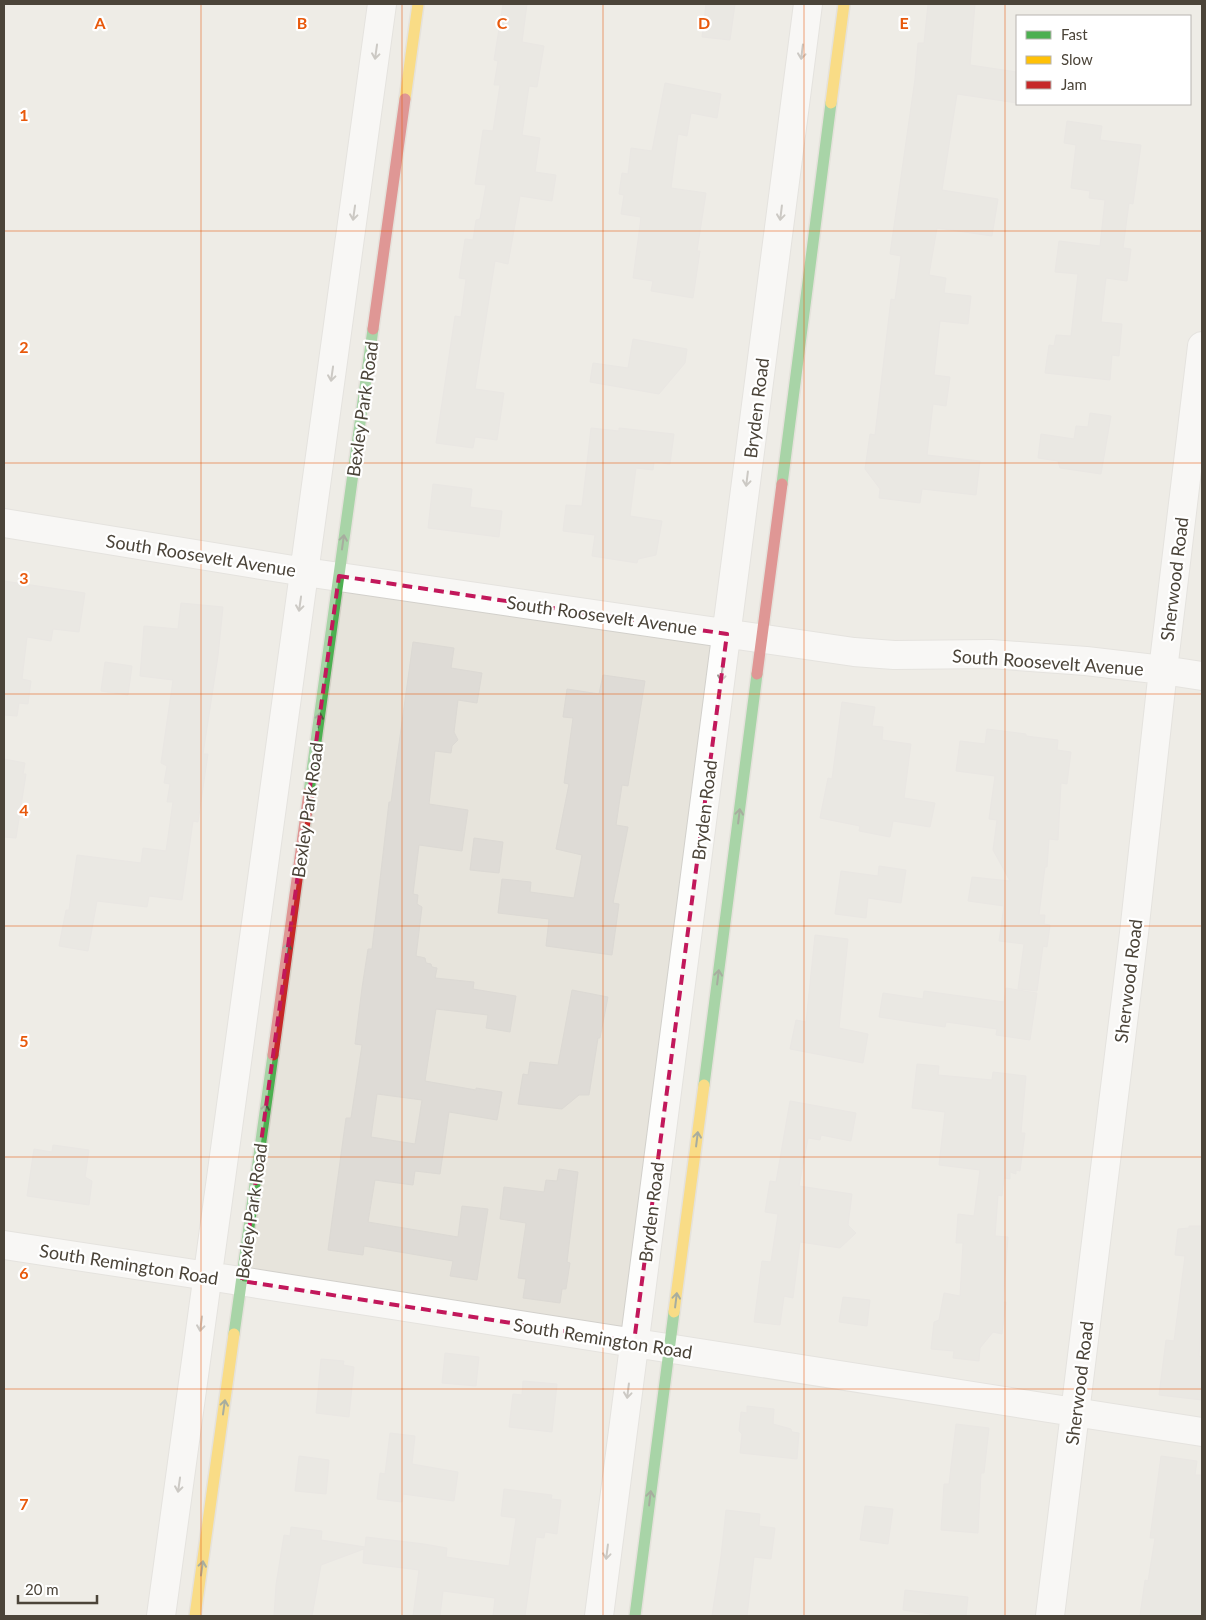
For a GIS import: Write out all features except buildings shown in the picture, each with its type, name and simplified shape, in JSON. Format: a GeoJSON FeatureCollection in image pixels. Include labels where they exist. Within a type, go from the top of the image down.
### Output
{"type":"FeatureCollection","features":[{"type":"Feature","properties":{"kind":"street","name":"Bexley Park Road"},"geometry":{"type":"LineString","coordinates":[[161,1616],[382,4]]}},
{"type":"Feature","properties":{"kind":"street","name":"Bexley Park Road"},"geometry":{"type":"LineString","coordinates":[[195,1616],[418,4]]}},
{"type":"Feature","properties":{"kind":"street","name":"Bryden Road"},"geometry":{"type":"LineString","coordinates":[[599,1616],[808,4]]}},
{"type":"Feature","properties":{"kind":"street","name":"Bryden Road"},"geometry":{"type":"LineString","coordinates":[[635,1616],[844,4]]}},
{"type":"Feature","properties":{"kind":"street","name":"Sherwood Road"},"geometry":{"type":"LineString","coordinates":[[1050,1616],[1133,942],[1202,346]]}},
{"type":"Feature","properties":{"kind":"street","name":"South Roosevelt Avenue"},"geometry":{"type":"LineString","coordinates":[[4,523],[305,572],[854,652],[894,655],[991,654],[1086,661],[1202,676]]}},
{"type":"Feature","properties":{"kind":"street","name":"South Remington Road"},"geometry":{"type":"LineString","coordinates":[[4,1245],[1202,1432]]}},
{"type":"Feature","properties":{"kind":"highlighted area"},"geometry":{"type":"Polygon","coordinates":[[[339,576],[727,634],[634,1342],[242,1281],[339,576]]]}},
{"type":"Feature","properties":{"kind":"shaded area"},"geometry":{"type":"Polygon","coordinates":[[[4,4],[1202,4],[1202,1616],[4,1616],[4,4]]]}},
{"type":"Feature","properties":{"kind":"traffic: fast"},"geometry":{"type":"LineString","coordinates":[[782,484],[831,103]]}},
{"type":"Feature","properties":{"kind":"traffic: fast"},"geometry":{"type":"LineString","coordinates":[[309,792],[373,329]]}},
{"type":"Feature","properties":{"kind":"traffic: fast"},"geometry":{"type":"LineString","coordinates":[[704,1085],[757,674]]}},
{"type":"Feature","properties":{"kind":"traffic: fast"},"geometry":{"type":"LineString","coordinates":[[234,1334],[273,1055]]}},
{"type":"Feature","properties":{"kind":"traffic: fast"},"geometry":{"type":"LineString","coordinates":[[635,1616],[674,1312]]}},
{"type":"Feature","properties":{"kind":"traffic: slow"},"geometry":{"type":"LineString","coordinates":[[405,99],[418,4]]}},
{"type":"Feature","properties":{"kind":"traffic: slow"},"geometry":{"type":"LineString","coordinates":[[831,103],[844,4]]}},
{"type":"Feature","properties":{"kind":"traffic: slow"},"geometry":{"type":"LineString","coordinates":[[674,1312],[704,1085]]}},
{"type":"Feature","properties":{"kind":"traffic: slow"},"geometry":{"type":"LineString","coordinates":[[195,1616],[234,1334]]}},
{"type":"Feature","properties":{"kind":"traffic: jam"},"geometry":{"type":"LineString","coordinates":[[373,329],[405,99]]}},
{"type":"Feature","properties":{"kind":"traffic: jam"},"geometry":{"type":"LineString","coordinates":[[757,674],[782,484]]}},
{"type":"Feature","properties":{"kind":"traffic: jam"},"geometry":{"type":"LineString","coordinates":[[273,1055],[309,792]]}}]}
